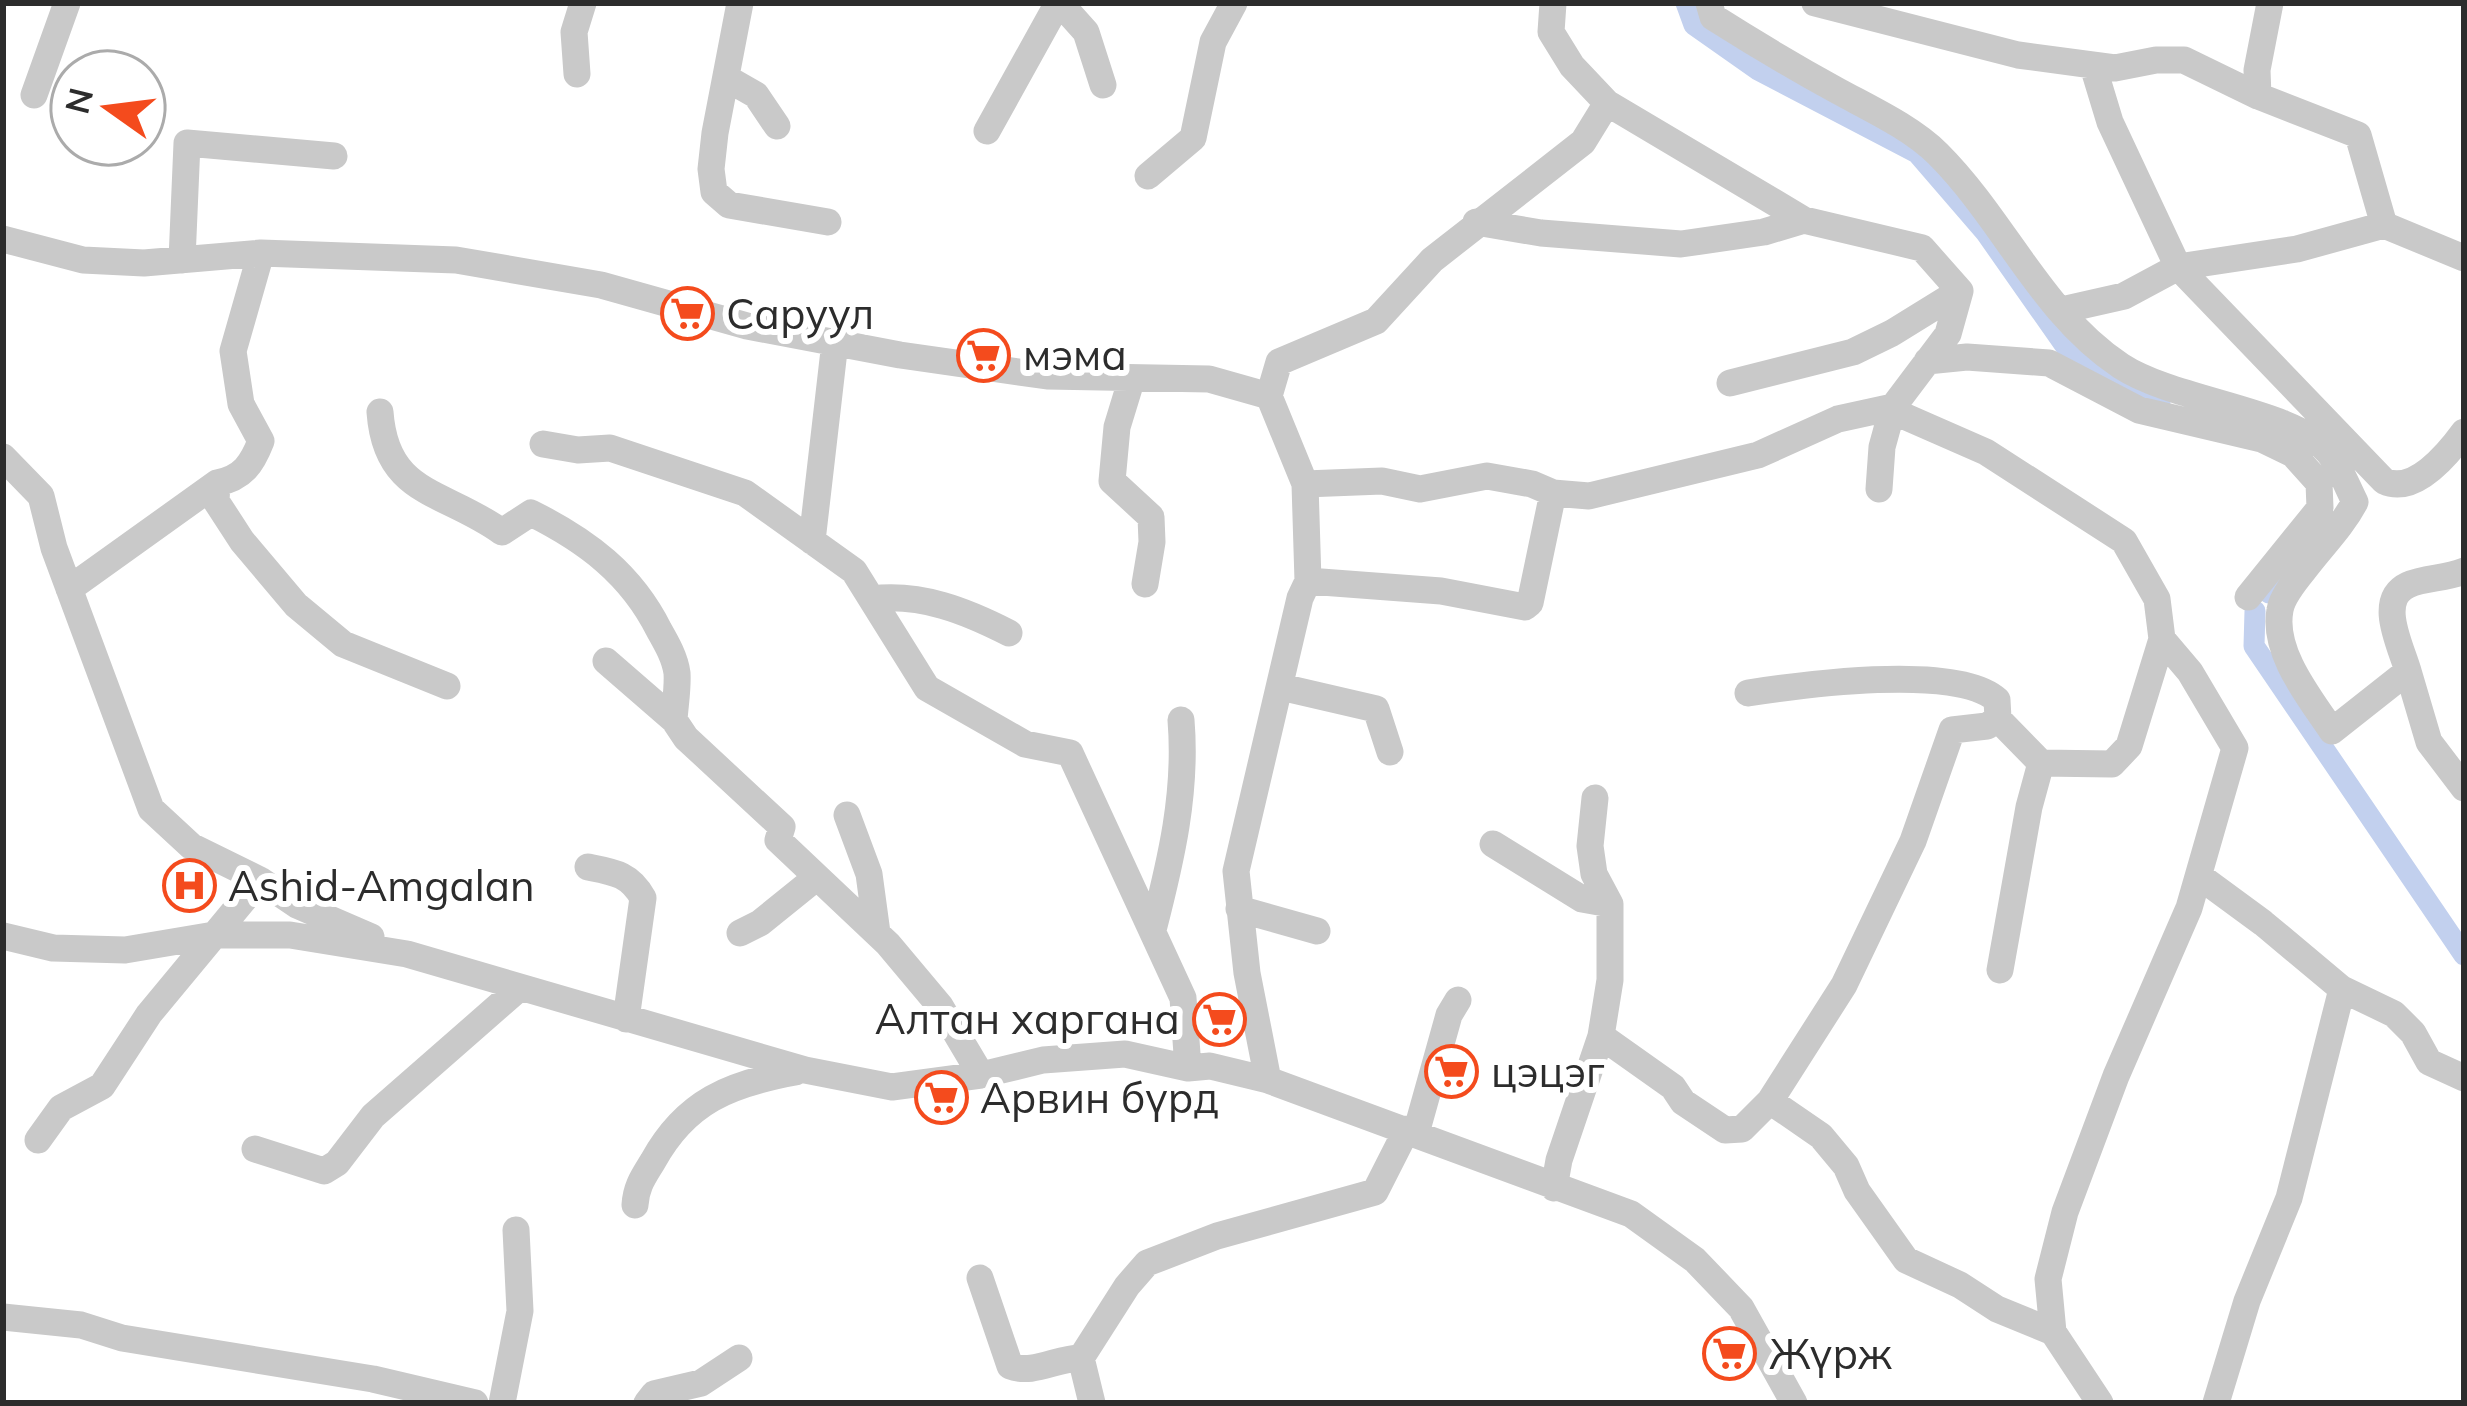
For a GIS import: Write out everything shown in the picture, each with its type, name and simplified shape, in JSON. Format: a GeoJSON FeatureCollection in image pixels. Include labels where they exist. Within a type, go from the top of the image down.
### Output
{"type":"FeatureCollection","features":[{"type":"Feature","properties":{"kind":"street"},"geometry":{"type":"LineString","coordinates":[[34,94],[67,3]]}},
{"type":"Feature","properties":{"kind":"street"},"geometry":{"type":"LineString","coordinates":[[577,74],[574,32],[583,3]]}},
{"type":"Feature","properties":{"kind":"street"},"geometry":{"type":"LineString","coordinates":[[740,3],[713,151],[714,192],[729,205],[828,222]]}},
{"type":"Feature","properties":{"kind":"street"},"geometry":{"type":"LineString","coordinates":[[987,131],[1059,3],[1086,32],[1102,85]]}},
{"type":"Feature","properties":{"kind":"street"},"geometry":{"type":"LineString","coordinates":[[1148,176],[1193,138],[1213,41],[1234,3]]}},
{"type":"Feature","properties":{"kind":"street"},"geometry":{"type":"LineString","coordinates":[[1553,3],[1552,32],[1573,66],[1607,104],[1804,220],[1922,248],[1960,291]]}},
{"type":"Feature","properties":{"kind":"street"},"geometry":{"type":"LineString","coordinates":[[1709,3],[1713,17],[1936,152],[1980,204],[2033,281],[2089,345],[2142,380],[2285,424],[2328,451],[2355,502],[2342,527],[2280,606],[2279,630],[2304,690],[2332,731],[2408,671]]}},
{"type":"Feature","properties":{"kind":"street"},"geometry":{"type":"LineString","coordinates":[[1815,3],[2018,55],[2115,68],[2184,60],[2258,96],[2358,135],[2378,191],[2384,225]]}},
{"type":"Feature","properties":{"kind":"street"},"geometry":{"type":"LineString","coordinates":[[2258,96],[2257,70],[2270,3]]}},
{"type":"Feature","properties":{"kind":"street"},"geometry":{"type":"LineString","coordinates":[[2093,66],[2110,122],[2178,267],[2384,482],[2408,483],[2438,463],[2464,432]]}},
{"type":"Feature","properties":{"kind":"street"},"geometry":{"type":"LineString","coordinates":[[728,80],[756,95],[777,126]]}},
{"type":"Feature","properties":{"kind":"street"},"geometry":{"type":"LineString","coordinates":[[1268,1080],[1236,871],[1300,598],[1308,581],[1305,484],[1269,396],[1279,362],[1376,321],[1432,260],[1583,142],[1607,104]]}},
{"type":"Feature","properties":{"kind":"street"},"geometry":{"type":"LineString","coordinates":[[182,260],[188,143],[334,156]]}},
{"type":"Feature","properties":{"kind":"street"},"geometry":{"type":"LineString","coordinates":[[1477,222],[1541,233],[1681,244],[1764,232],[1804,220]]}},
{"type":"Feature","properties":{"kind":"street"},"geometry":{"type":"LineString","coordinates":[[2062,310],[2124,296],[2178,267],[2297,249],[2384,225],[2464,258]]}},
{"type":"Feature","properties":{"kind":"street"},"geometry":{"type":"LineString","coordinates":[[3,239],[83,260],[182,260],[261,253],[456,260],[601,285],[747,326],[835,342],[1047,376],[1209,380],[1269,396]]}},
{"type":"Feature","properties":{"kind":"street"},"geometry":{"type":"LineString","coordinates":[[70,589],[217,483],[233,480],[252,465],[261,441],[242,404],[232,350],[261,253]]}},
{"type":"Feature","properties":{"kind":"street"},"geometry":{"type":"LineString","coordinates":[[1879,489],[1882,447],[1893,407],[1948,334],[1960,291]]}},
{"type":"Feature","properties":{"kind":"street"},"geometry":{"type":"LineString","coordinates":[[1730,383],[1853,352],[1960,291]]}},
{"type":"Feature","properties":{"kind":"street"},"geometry":{"type":"LineString","coordinates":[[812,541],[835,342]]}},
{"type":"Feature","properties":{"kind":"street"},"geometry":{"type":"LineString","coordinates":[[1927,361],[1967,357],[2049,363],[2140,410],[2262,440],[2293,454],[2319,482],[2320,508],[2248,597]]}},
{"type":"Feature","properties":{"kind":"street"},"geometry":{"type":"LineString","coordinates":[[1132,378],[1118,427],[1112,482],[1151,518],[1145,584]]}},
{"type":"Feature","properties":{"kind":"street"},"geometry":{"type":"LineString","coordinates":[[1305,484],[1382,481],[1420,489],[1486,476],[1553,493],[1589,496],[1758,455],[1838,419],[1893,407]]}},
{"type":"Feature","properties":{"kind":"street"},"geometry":{"type":"LineString","coordinates":[[1748,693],[1829,680],[1941,681],[1988,691],[1997,700],[1998,718],[2042,764],[2112,764],[2129,746],[2162,639],[2157,599],[2124,541],[1986,452],[1897,413],[1893,407]]}},
{"type":"Feature","properties":{"kind":"street"},"geometry":{"type":"LineString","coordinates":[[380,412],[382,445],[412,485],[443,496],[502,532],[531,513],[571,533],[622,573],[674,658],[674,720]]}},
{"type":"Feature","properties":{"kind":"street"},"geometry":{"type":"LineString","coordinates":[[543,444],[578,450],[610,448],[745,493],[854,572],[927,688],[1025,744],[1070,752],[1183,998],[1188,1068]]}},
{"type":"Feature","properties":{"kind":"street"},"geometry":{"type":"LineString","coordinates":[[3,457],[41,496],[54,548],[151,809],[191,846],[297,904],[407,954],[518,989],[805,1070],[892,1087],[981,1075],[1043,1060],[1125,1054],[1268,1080],[1631,1214],[1694,1260],[1741,1308],[1794,1403]]}},
{"type":"Feature","properties":{"kind":"street"},"geometry":{"type":"LineString","coordinates":[[217,483],[216,501],[242,541],[296,605],[344,644],[447,686]]}},
{"type":"Feature","properties":{"kind":"street"},"geometry":{"type":"LineString","coordinates":[[1308,581],[1442,591],[1525,607],[1530,603],[1553,493]]}},
{"type":"Feature","properties":{"kind":"street"},"geometry":{"type":"LineString","coordinates":[[2464,571],[2409,584],[2396,594],[2390,609],[2429,742],[2464,788]]}},
{"type":"Feature","properties":{"kind":"street"},"geometry":{"type":"LineString","coordinates":[[872,598],[905,595],[976,616],[1009,633]]}},
{"type":"Feature","properties":{"kind":"street"},"geometry":{"type":"LineString","coordinates":[[2100,1403],[2053,1332],[2048,1280],[2065,1212],[2199,876],[2235,748],[2190,672],[2162,639]]}},
{"type":"Feature","properties":{"kind":"street"},"geometry":{"type":"LineString","coordinates":[[606,661],[674,720],[686,738],[782,827],[778,840],[877,933],[940,1006],[981,1075]]}},
{"type":"Feature","properties":{"kind":"street"},"geometry":{"type":"LineString","coordinates":[[1281,687],[1376,710],[1390,752]]}},
{"type":"Feature","properties":{"kind":"street"},"geometry":{"type":"LineString","coordinates":[[1601,1036],[1725,1130],[1742,1129],[1770,1101],[1844,985],[1913,841],[1952,730],[1988,726],[1998,718]]}},
{"type":"Feature","properties":{"kind":"street"},"geometry":{"type":"LineString","coordinates":[[1153,930],[1180,809],[1185,764],[1181,720]]}},
{"type":"Feature","properties":{"kind":"street"},"geometry":{"type":"LineString","coordinates":[[2000,970],[2029,807],[2042,764]]}},
{"type":"Feature","properties":{"kind":"street"},"geometry":{"type":"LineString","coordinates":[[1554,1188],[1601,1036],[1610,980],[1610,904],[1592,860],[1594,798]]}},
{"type":"Feature","properties":{"kind":"street"},"geometry":{"type":"LineString","coordinates":[[847,815],[869,874],[877,933]]}},
{"type":"Feature","properties":{"kind":"street"},"geometry":{"type":"LineString","coordinates":[[1493,844],[1582,899],[1610,904]]}},
{"type":"Feature","properties":{"kind":"street"},"geometry":{"type":"LineString","coordinates":[[588,867],[620,872],[643,898],[626,1019]]}},
{"type":"Feature","properties":{"kind":"street"},"geometry":{"type":"LineString","coordinates":[[2199,876],[2342,989],[2394,1014],[2413,1033],[2429,1062],[2464,1078]]}},
{"type":"Feature","properties":{"kind":"street"},"geometry":{"type":"LineString","coordinates":[[740,933],[817,877]]}},
{"type":"Feature","properties":{"kind":"street"},"geometry":{"type":"LineString","coordinates":[[38,1140],[61,1108],[102,1087],[149,1014],[260,880]]}},
{"type":"Feature","properties":{"kind":"street"},"geometry":{"type":"LineString","coordinates":[[1239,909],[1317,931]]}},
{"type":"Feature","properties":{"kind":"street"},"geometry":{"type":"LineString","coordinates":[[3,936],[53,948],[125,950],[214,935],[290,935],[407,954]]}},
{"type":"Feature","properties":{"kind":"street"},"geometry":{"type":"LineString","coordinates":[[255,1149],[324,1171],[337,1163],[373,1115],[518,989]]}},
{"type":"Feature","properties":{"kind":"street"},"geometry":{"type":"LineString","coordinates":[[2216,1403],[2247,1301],[2289,1198],[2342,989]]}},
{"type":"Feature","properties":{"kind":"street"},"geometry":{"type":"LineString","coordinates":[[1092,1403],[1081,1358],[1126,1286],[1147,1263],[1217,1236],[1375,1192],[1412,1131],[1458,1000]]}},
{"type":"Feature","properties":{"kind":"street"},"geometry":{"type":"LineString","coordinates":[[635,1205],[640,1180],[659,1148],[694,1110],[748,1081],[805,1070]]}},
{"type":"Feature","properties":{"kind":"street"},"geometry":{"type":"LineString","coordinates":[[1770,1101],[1821,1136],[1846,1166],[1857,1191],[1906,1260],[1997,1309],[2053,1332]]}},
{"type":"Feature","properties":{"kind":"street"},"geometry":{"type":"LineString","coordinates":[[502,1403],[520,1311],[516,1230]]}},
{"type":"Feature","properties":{"kind":"street"},"geometry":{"type":"LineString","coordinates":[[980,1278],[1010,1366],[1022,1371],[1064,1358],[1081,1358]]}},
{"type":"Feature","properties":{"kind":"street"},"geometry":{"type":"LineString","coordinates":[[3,1317],[81,1325],[122,1338],[373,1378],[475,1403]]}},
{"type":"Feature","properties":{"kind":"street"},"geometry":{"type":"LineString","coordinates":[[647,1403],[654,1394],[701,1383],[739,1358]]}},
{"type":"Feature","properties":{"kind":"waterway"},"geometry":{"type":"LineString","coordinates":[[1686,3],[1694,25],[1758,70],[1917,153],[1986,233],[2066,347],[2143,398],[2160,402]]}},
{"type":"Feature","properties":{"kind":"waterway"},"geometry":{"type":"LineString","coordinates":[[2269,593],[2294,562]]}},
{"type":"Feature","properties":{"kind":"waterway"},"geometry":{"type":"LineString","coordinates":[[2255,611],[2254,646],[2464,955]]}},
{"type":"Feature","properties":{"kind":"place","name":"Саруул"},"geometry":{"type":"Point","coordinates":[687,314]}},
{"type":"Feature","properties":{"kind":"place","name":"мэма"},"geometry":{"type":"Point","coordinates":[984,355]}},
{"type":"Feature","properties":{"kind":"place","name":"Ashid-Amgalan"},"geometry":{"type":"Point","coordinates":[189,886]}},
{"type":"Feature","properties":{"kind":"place","name":"Алтан харгана"},"geometry":{"type":"Point","coordinates":[1219,1019]}},
{"type":"Feature","properties":{"kind":"place","name":"цэцэг"},"geometry":{"type":"Point","coordinates":[1452,1072]}},
{"type":"Feature","properties":{"kind":"place","name":"Арвин бүрд"},"geometry":{"type":"Point","coordinates":[941,1098]}},
{"type":"Feature","properties":{"kind":"place","name":"Жүрж"},"geometry":{"type":"Point","coordinates":[1730,1354]}}]}
